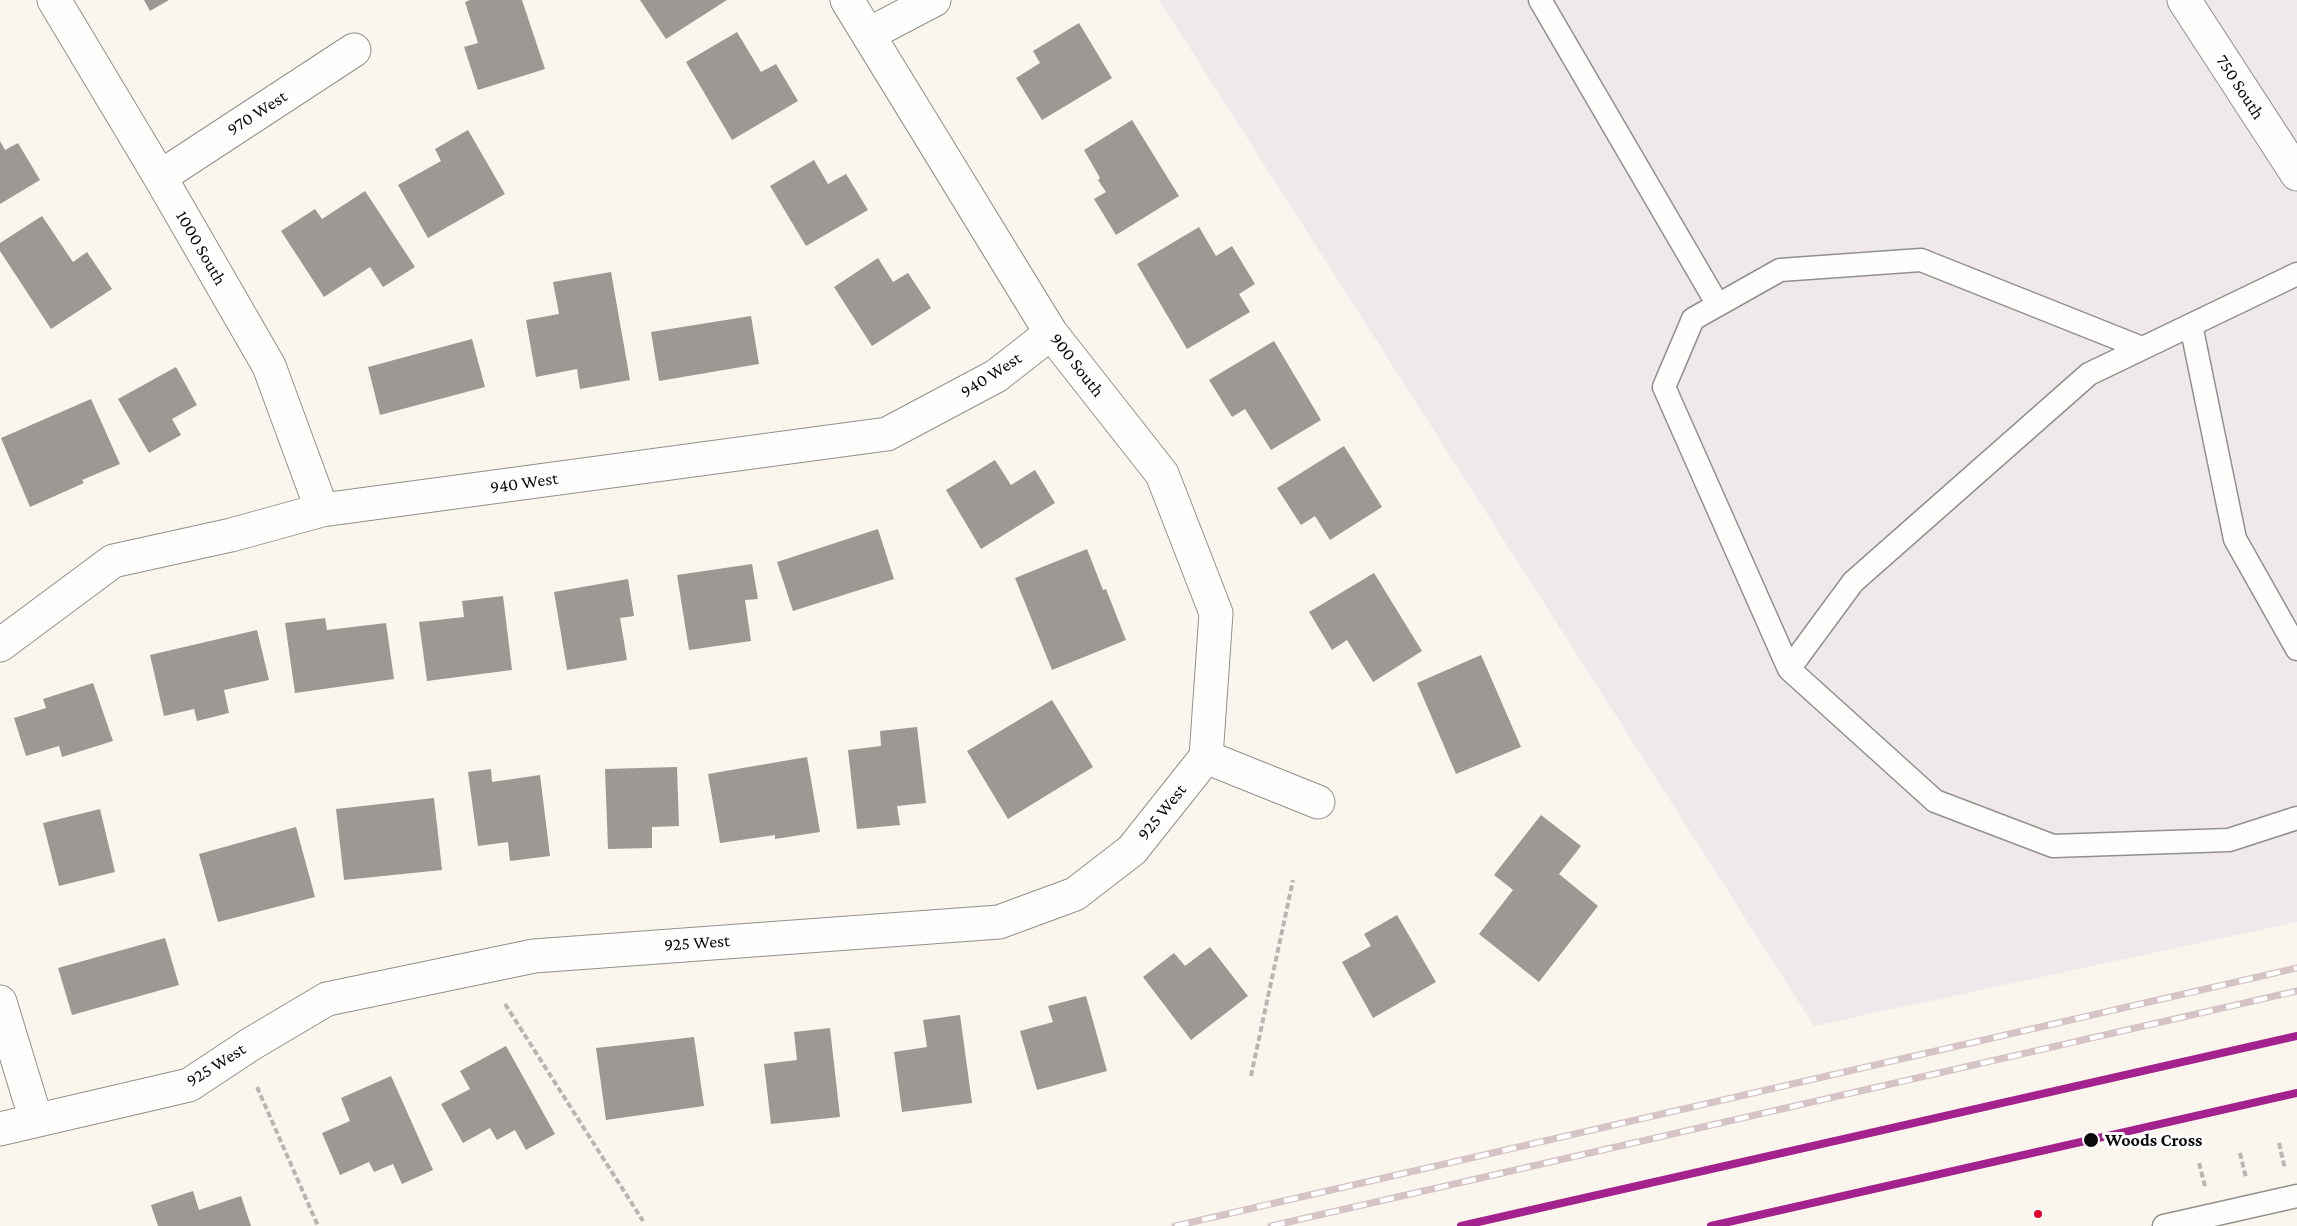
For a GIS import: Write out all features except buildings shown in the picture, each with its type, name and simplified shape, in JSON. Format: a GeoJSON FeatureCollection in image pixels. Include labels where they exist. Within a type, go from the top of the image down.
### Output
{"type":"FeatureCollection","features":[{"type":"Feature","properties":{"kind":"street","name":"1000 South"},"geometry":{"type":"LineString","coordinates":[[54,0],[269,366],[322,510]]}},
{"type":"Feature","properties":{"kind":"street","name":"900 South"},"geometry":{"type":"LineString","coordinates":[[847,0],[1051,333],[1162,474],[1216,613],[1206,757]]}},
{"type":"Feature","properties":{"kind":"street"},"geometry":{"type":"LineString","coordinates":[[869,34],[934,0]]}},
{"type":"Feature","properties":{"kind":"street","name":"750 South"},"geometry":{"type":"LineString","coordinates":[[2184,0],[2297,174]]}},
{"type":"Feature","properties":{"kind":"street","name":"970 West"},"geometry":{"type":"LineString","coordinates":[[160,177],[354,50]]}},
{"type":"Feature","properties":{"kind":"street","name":"940 West"},"geometry":{"type":"LineString","coordinates":[[0,645],[113,561],[231,535],[322,510],[887,434],[996,376],[1051,333]]}},
{"type":"Feature","properties":{"kind":"street"},"geometry":{"type":"LineString","coordinates":[[1206,757],[1318,802]]}},
{"type":"Feature","properties":{"kind":"street","name":"925 West"},"geometry":{"type":"LineString","coordinates":[[0,1129],[189,1085],[251,1044],[327,999],[534,956],[999,922],[1075,894],[1132,850],[1206,757]]}},
{"type":"Feature","properties":{"kind":"street"},"geometry":{"type":"LineString","coordinates":[[0,1002],[36,1120]]}},
{"type":"Feature","properties":{"kind":"lane"},"geometry":{"type":"LineString","coordinates":[[1540,0],[1718,305]]}},
{"type":"Feature","properties":{"kind":"lane"},"geometry":{"type":"LineString","coordinates":[[2142,348],[1921,260],[1780,270],[1693,319],[1664,387],[1790,669],[1935,801],[2053,846],[2229,840],[2297,818]]}},
{"type":"Feature","properties":{"kind":"lane"},"geometry":{"type":"LineString","coordinates":[[1790,669],[1853,582],[2089,374],[2297,274]]}},
{"type":"Feature","properties":{"kind":"lane"},"geometry":{"type":"LineString","coordinates":[[2191,325],[2235,539],[2297,649]]}},
{"type":"Feature","properties":{"kind":"lane"},"geometry":{"type":"LineString","coordinates":[[2164,1226],[2297,1196]]}},
{"type":"Feature","properties":{"kind":"path"},"geometry":{"type":"LineString","coordinates":[[1251,1076],[1293,880]]}},
{"type":"Feature","properties":{"kind":"path"},"geometry":{"type":"LineString","coordinates":[[506,1004],[643,1221]]}},
{"type":"Feature","properties":{"kind":"path"},"geometry":{"type":"LineString","coordinates":[[257,1087],[318,1226]]}},
{"type":"Feature","properties":{"kind":"shaded area"},"geometry":{"type":"Polygon","coordinates":[[[1159,0],[2297,0],[2297,922],[1814,1026],[1159,0]]]}},
{"type":"Feature","properties":{"kind":"railway"},"geometry":{"type":"LineString","coordinates":[[1175,1226],[2297,968]]}},
{"type":"Feature","properties":{"kind":"railway"},"geometry":{"type":"LineString","coordinates":[[1271,1226],[2297,991]]}},
{"type":"Feature","properties":{"kind":"transit line"},"geometry":{"type":"LineString","coordinates":[[1461,1226],[2297,1036]]}},
{"type":"Feature","properties":{"kind":"transit line"},"geometry":{"type":"LineString","coordinates":[[1711,1226],[2297,1093]]}},
{"type":"Feature","properties":{"kind":"place","name":"Woods Cross"},"geometry":{"type":"Point","coordinates":[2091,1140]}}]}
